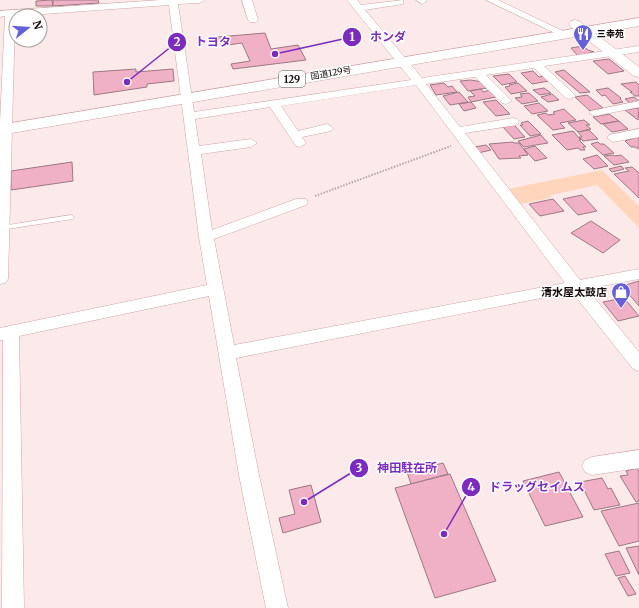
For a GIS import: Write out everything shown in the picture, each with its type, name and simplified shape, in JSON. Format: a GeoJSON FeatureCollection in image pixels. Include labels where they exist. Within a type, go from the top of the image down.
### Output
{"type":"FeatureCollection","features":[{"type":"Feature","properties":{"kind":"highway","name":"国道129号"},"geometry":{"type":"LineString","coordinates":[[3,125],[569,29],[639,15]]}},
{"type":"Feature","properties":{"kind":"highway","name":"国道129号"},"geometry":{"type":"LineString","coordinates":[[569,29],[639,22]]}},
{"type":"Feature","properties":{"kind":"street"},"geometry":{"type":"LineString","coordinates":[[0,279],[5,16],[200,0]]}},
{"type":"Feature","properties":{"kind":"street"},"geometry":{"type":"LineString","coordinates":[[247,0],[253,20]]}},
{"type":"Feature","properties":{"kind":"street"},"geometry":{"type":"LineString","coordinates":[[492,0],[569,29],[613,53],[639,74]]}},
{"type":"Feature","properties":{"kind":"street"},"geometry":{"type":"LineString","coordinates":[[172,2],[215,289],[248,475],[277,608]]}},
{"type":"Feature","properties":{"kind":"street"},"geometry":{"type":"LineString","coordinates":[[355,4],[400,2]]}},
{"type":"Feature","properties":{"kind":"street"},"geometry":{"type":"LineString","coordinates":[[355,4],[419,82],[575,285],[639,364]]}},
{"type":"Feature","properties":{"kind":"street"},"geometry":{"type":"LineString","coordinates":[[189,116],[639,49]]}},
{"type":"Feature","properties":{"kind":"street"},"geometry":{"type":"LineString","coordinates":[[536,64],[570,96]]}},
{"type":"Feature","properties":{"kind":"street"},"geometry":{"type":"LineString","coordinates":[[478,73],[506,102]]}},
{"type":"Feature","properties":{"kind":"street"},"geometry":{"type":"LineString","coordinates":[[273,103],[297,139],[327,128]]}},
{"type":"Feature","properties":{"kind":"street"},"geometry":{"type":"LineString","coordinates":[[595,113],[639,104]]}},
{"type":"Feature","properties":{"kind":"street"},"geometry":{"type":"LineString","coordinates":[[461,136],[513,122]]}},
{"type":"Feature","properties":{"kind":"street"},"geometry":{"type":"LineString","coordinates":[[602,128],[617,141],[639,132]]}},
{"type":"Feature","properties":{"kind":"street"},"geometry":{"type":"LineString","coordinates":[[194,151],[251,143]]}},
{"type":"Feature","properties":{"kind":"street"},"geometry":{"type":"LineString","coordinates":[[206,237],[301,202]]}},
{"type":"Feature","properties":{"kind":"street"},"geometry":{"type":"LineString","coordinates":[[227,353],[575,285],[639,274]]}},
{"type":"Feature","properties":{"kind":"street"},"geometry":{"type":"LineString","coordinates":[[13,608],[5,333],[215,289]]}},
{"type":"Feature","properties":{"kind":"street"},"geometry":{"type":"LineString","coordinates":[[592,466],[639,459]]}},
{"type":"Feature","properties":{"kind":"lane"},"geometry":{"type":"LineString","coordinates":[[2,228],[71,217]]}},
{"type":"Feature","properties":{"kind":"path"},"geometry":{"type":"LineString","coordinates":[[301,202],[461,136]]}},
{"type":"Feature","properties":{"kind":"shaded area"},"geometry":{"type":"Polygon","coordinates":[[[602,170],[639,206],[639,228],[597,185],[552,195],[549,198],[521,204],[508,189],[602,170]]]}},
{"type":"Feature","properties":{"kind":"building"},"geometry":{"type":"Polygon","coordinates":[[[52,0],[53,6],[36,6],[36,1],[52,0]]]}},
{"type":"Feature","properties":{"kind":"building"},"geometry":{"type":"Polygon","coordinates":[[[53,0],[98,0],[99,3],[53,6],[53,0]]]}},
{"type":"Feature","properties":{"kind":"building"},"geometry":{"type":"Polygon","coordinates":[[[265,33],[271,49],[298,45],[306,60],[233,69],[231,64],[250,61],[242,43],[221,46],[218,37],[265,33]]]}},
{"type":"Feature","properties":{"kind":"building","name":"三幸苑"},"geometry":{"type":"Polygon","coordinates":[[[583,46],[594,52],[578,56],[571,48],[583,46]]]}},
{"type":"Feature","properties":{"kind":"building"},"geometry":{"type":"Polygon","coordinates":[[[609,59],[624,71],[608,74],[593,61],[609,59]]]}},
{"type":"Feature","properties":{"kind":"building"},"geometry":{"type":"Polygon","coordinates":[[[136,69],[136,72],[173,69],[174,81],[147,84],[147,87],[94,95],[93,72],[136,69]]]}},
{"type":"Feature","properties":{"kind":"building"},"geometry":{"type":"Polygon","coordinates":[[[564,70],[590,92],[580,93],[555,72],[564,70]]]}},
{"type":"Feature","properties":{"kind":"building"},"geometry":{"type":"Polygon","coordinates":[[[533,71],[539,77],[544,76],[549,81],[532,84],[521,73],[533,71]]]}},
{"type":"Feature","properties":{"kind":"building"},"geometry":{"type":"Polygon","coordinates":[[[509,74],[517,82],[502,85],[493,76],[509,74]]]}},
{"type":"Feature","properties":{"kind":"building"},"geometry":{"type":"Polygon","coordinates":[[[471,80],[482,82],[487,88],[468,91],[460,81],[471,80]]]}},
{"type":"Feature","properties":{"kind":"building"},"geometry":{"type":"Polygon","coordinates":[[[636,82],[639,85],[639,96],[635,96],[621,84],[636,82]]]}},
{"type":"Feature","properties":{"kind":"building"},"geometry":{"type":"Polygon","coordinates":[[[444,83],[448,87],[452,86],[457,92],[436,95],[430,85],[444,83]]]}},
{"type":"Feature","properties":{"kind":"building"},"geometry":{"type":"Polygon","coordinates":[[[518,83],[527,91],[511,94],[505,87],[510,86],[509,85],[518,83]]]}},
{"type":"Feature","properties":{"kind":"building"},"geometry":{"type":"Polygon","coordinates":[[[544,88],[551,93],[540,95],[533,90],[544,88]]]}},
{"type":"Feature","properties":{"kind":"building"},"geometry":{"type":"Polygon","coordinates":[[[608,88],[621,98],[620,99],[623,102],[613,104],[605,95],[602,96],[596,90],[608,88]]]}},
{"type":"Feature","properties":{"kind":"building"},"geometry":{"type":"Polygon","coordinates":[[[481,89],[483,92],[490,90],[496,97],[471,102],[468,97],[475,96],[470,91],[481,89]]]}},
{"type":"Feature","properties":{"kind":"building"},"geometry":{"type":"Polygon","coordinates":[[[459,92],[468,102],[450,105],[443,96],[459,92]]]}},
{"type":"Feature","properties":{"kind":"building"},"geometry":{"type":"Polygon","coordinates":[[[529,93],[538,101],[522,104],[515,98],[522,97],[520,94],[529,93]]]}},
{"type":"Feature","properties":{"kind":"building"},"geometry":{"type":"Polygon","coordinates":[[[552,94],[559,100],[548,102],[541,97],[552,94]]]}},
{"type":"Feature","properties":{"kind":"building"},"geometry":{"type":"Polygon","coordinates":[[[587,95],[603,108],[590,111],[575,97],[587,95]]]}},
{"type":"Feature","properties":{"kind":"building"},"geometry":{"type":"Polygon","coordinates":[[[634,97],[639,101],[630,103],[625,99],[634,97]]]}},
{"type":"Feature","properties":{"kind":"building"},"geometry":{"type":"Polygon","coordinates":[[[496,100],[510,114],[496,116],[483,102],[496,100]]]}},
{"type":"Feature","properties":{"kind":"building"},"geometry":{"type":"Polygon","coordinates":[[[471,102],[476,108],[464,111],[459,104],[471,102]]]}},
{"type":"Feature","properties":{"kind":"building"},"geometry":{"type":"Polygon","coordinates":[[[539,103],[548,111],[532,114],[524,106],[539,103]]]}},
{"type":"Feature","properties":{"kind":"building"},"geometry":{"type":"Polygon","coordinates":[[[564,109],[576,120],[560,123],[565,128],[553,130],[537,115],[546,113],[548,115],[555,114],[553,112],[564,109]]]}},
{"type":"Feature","properties":{"kind":"building"},"geometry":{"type":"Polygon","coordinates":[[[639,109],[638,120],[625,110],[639,109]]]}},
{"type":"Feature","properties":{"kind":"building"},"geometry":{"type":"Polygon","coordinates":[[[609,114],[619,121],[601,124],[593,117],[609,114]]]}},
{"type":"Feature","properties":{"kind":"building"},"geometry":{"type":"Polygon","coordinates":[[[584,120],[590,125],[586,125],[591,129],[578,132],[568,123],[584,120]]]}},
{"type":"Feature","properties":{"kind":"building"},"geometry":{"type":"Polygon","coordinates":[[[528,121],[541,134],[530,136],[520,125],[523,125],[521,123],[528,121]]]}},
{"type":"Feature","properties":{"kind":"building"},"geometry":{"type":"Polygon","coordinates":[[[619,121],[628,129],[612,132],[603,124],[619,121]]]}},
{"type":"Feature","properties":{"kind":"building"},"geometry":{"type":"Polygon","coordinates":[[[514,125],[525,137],[514,139],[503,127],[514,125]]]}},
{"type":"Feature","properties":{"kind":"building"},"geometry":{"type":"Polygon","coordinates":[[[589,130],[598,139],[583,141],[579,137],[582,137],[578,132],[589,130]]]}},
{"type":"Feature","properties":{"kind":"building"},"geometry":{"type":"Polygon","coordinates":[[[573,131],[586,147],[583,147],[585,150],[580,150],[578,148],[567,150],[552,135],[573,131]]]}},
{"type":"Feature","properties":{"kind":"building"},"geometry":{"type":"Polygon","coordinates":[[[541,135],[548,143],[524,147],[518,141],[541,135]]]}},
{"type":"Feature","properties":{"kind":"building"},"geometry":{"type":"Polygon","coordinates":[[[637,137],[639,139],[639,149],[631,147],[625,141],[637,137]]]}},
{"type":"Feature","properties":{"kind":"building"},"geometry":{"type":"Polygon","coordinates":[[[598,142],[600,144],[604,144],[614,153],[603,155],[591,144],[598,142]]]}},
{"type":"Feature","properties":{"kind":"building"},"geometry":{"type":"Polygon","coordinates":[[[519,143],[528,155],[519,156],[521,158],[499,159],[489,144],[519,143]]]}},
{"type":"Feature","properties":{"kind":"building"},"geometry":{"type":"Polygon","coordinates":[[[486,145],[491,150],[478,153],[474,147],[486,145]]]}},
{"type":"Feature","properties":{"kind":"building"},"geometry":{"type":"Polygon","coordinates":[[[535,146],[547,158],[535,161],[524,149],[535,146]]]}},
{"type":"Feature","properties":{"kind":"building"},"geometry":{"type":"Polygon","coordinates":[[[597,155],[608,166],[594,169],[583,159],[597,155]]]}},
{"type":"Feature","properties":{"kind":"building"},"geometry":{"type":"Polygon","coordinates":[[[621,155],[629,162],[614,165],[604,156],[621,155]]]}},
{"type":"Feature","properties":{"kind":"building"},"geometry":{"type":"Polygon","coordinates":[[[72,162],[73,181],[11,190],[11,171],[72,162]]]}},
{"type":"Feature","properties":{"kind":"building"},"geometry":{"type":"Polygon","coordinates":[[[621,166],[624,169],[612,172],[609,169],[621,166]]]}},
{"type":"Feature","properties":{"kind":"building"},"geometry":{"type":"Polygon","coordinates":[[[632,167],[639,173],[639,198],[614,174],[629,171],[625,168],[632,167]]]}},
{"type":"Feature","properties":{"kind":"building"},"geometry":{"type":"Polygon","coordinates":[[[582,195],[597,211],[578,215],[563,199],[582,195]]]}},
{"type":"Feature","properties":{"kind":"building"},"geometry":{"type":"Polygon","coordinates":[[[553,199],[564,211],[540,216],[529,204],[553,199]]]}},
{"type":"Feature","properties":{"kind":"building"},"geometry":{"type":"Polygon","coordinates":[[[591,221],[620,240],[603,253],[571,233],[591,221]]]}},
{"type":"Feature","properties":{"kind":"building"},"geometry":{"type":"Polygon","coordinates":[[[639,281],[639,306],[622,286],[639,281]]]}},
{"type":"Feature","properties":{"kind":"building","name":"清水屋太鼓店"},"geometry":{"type":"Polygon","coordinates":[[[624,298],[639,316],[618,321],[603,302],[624,298]]]}},
{"type":"Feature","properties":{"kind":"building"},"geometry":{"type":"Polygon","coordinates":[[[443,463],[448,474],[411,484],[407,472],[443,463]]]}},
{"type":"Feature","properties":{"kind":"building"},"geometry":{"type":"Polygon","coordinates":[[[637,468],[639,472],[639,501],[636,502],[620,476],[628,475],[626,471],[637,468]]]}},
{"type":"Feature","properties":{"kind":"building"},"geometry":{"type":"Polygon","coordinates":[[[559,472],[583,517],[545,526],[523,481],[559,472]]]}},
{"type":"Feature","properties":{"kind":"building"},"geometry":{"type":"Polygon","coordinates":[[[450,474],[496,581],[435,598],[395,488],[450,474]]]}},
{"type":"Feature","properties":{"kind":"building"},"geometry":{"type":"Polygon","coordinates":[[[602,478],[608,489],[611,488],[620,505],[594,510],[580,482],[602,478]]]}},
{"type":"Feature","properties":{"kind":"building"},"geometry":{"type":"Polygon","coordinates":[[[311,485],[321,522],[283,533],[279,518],[295,514],[289,490],[311,485]]]}},
{"type":"Feature","properties":{"kind":"building"},"geometry":{"type":"Polygon","coordinates":[[[639,503],[639,541],[619,546],[601,511],[639,503]]]}},
{"type":"Feature","properties":{"kind":"building"},"geometry":{"type":"Polygon","coordinates":[[[639,546],[639,575],[626,548],[639,546]]]}},
{"type":"Feature","properties":{"kind":"building"},"geometry":{"type":"Polygon","coordinates":[[[619,551],[630,573],[616,576],[605,554],[619,551]]]}},
{"type":"Feature","properties":{"kind":"building"},"geometry":{"type":"Polygon","coordinates":[[[625,576],[636,594],[628,596],[618,578],[625,576]]]}},
{"type":"Feature","properties":{"kind":"place","name":"三幸苑"},"geometry":{"type":"Point","coordinates":[583,51]}},
{"type":"Feature","properties":{"kind":"place","name":"ホンダ"},"geometry":{"type":"Point","coordinates":[275,54]}},
{"type":"Feature","properties":{"kind":"place","name":"トヨタ"},"geometry":{"type":"Point","coordinates":[127,82]}},
{"type":"Feature","properties":{"kind":"place","name":"清水屋太鼓店"},"geometry":{"type":"Point","coordinates":[621,309]}},
{"type":"Feature","properties":{"kind":"place","name":"神田駐在所"},"geometry":{"type":"Point","coordinates":[304,502]}},
{"type":"Feature","properties":{"kind":"place","name":"ドラッグセイムス"},"geometry":{"type":"Point","coordinates":[444,534]}}]}
